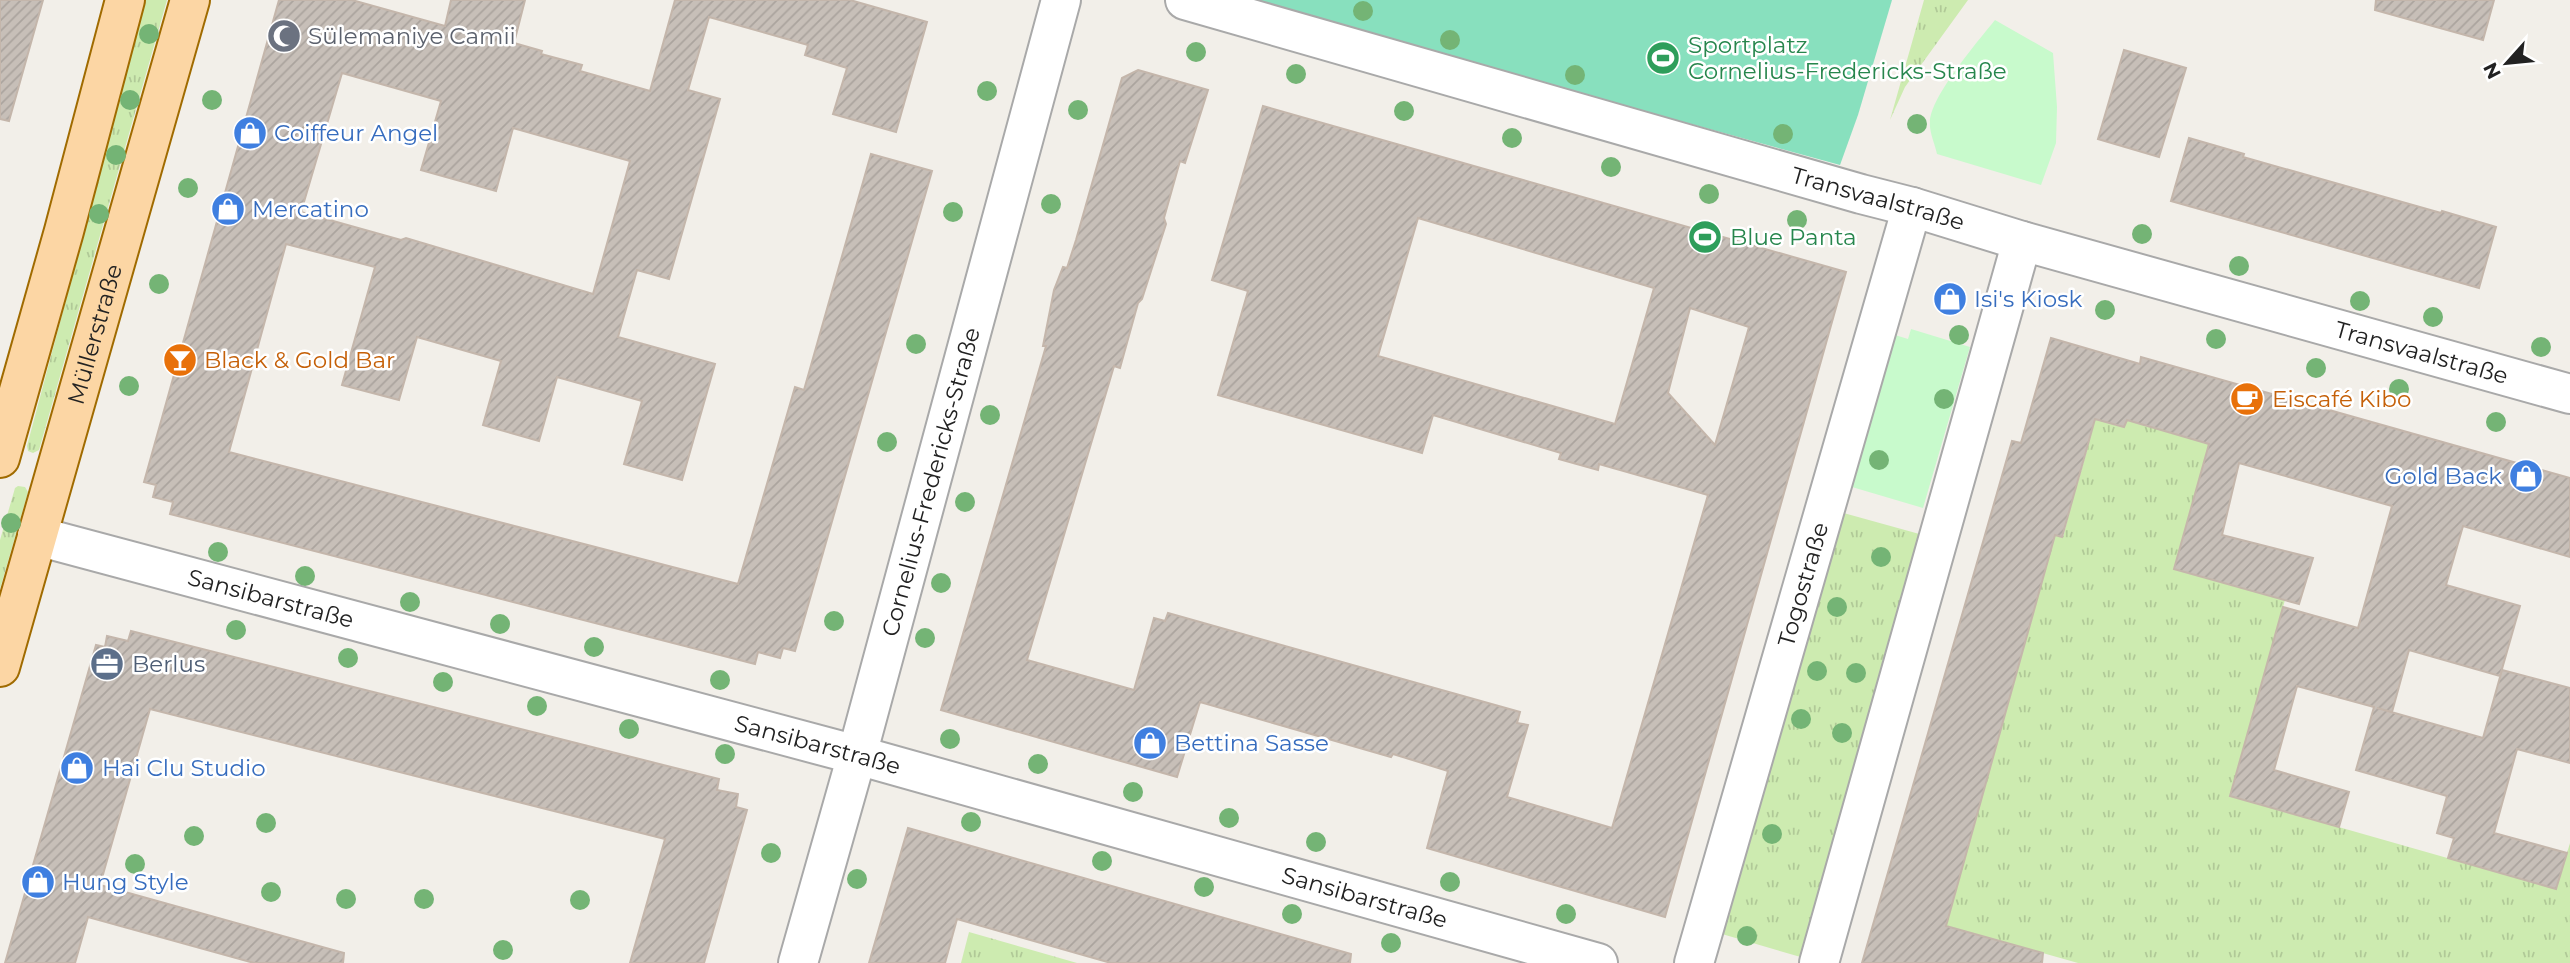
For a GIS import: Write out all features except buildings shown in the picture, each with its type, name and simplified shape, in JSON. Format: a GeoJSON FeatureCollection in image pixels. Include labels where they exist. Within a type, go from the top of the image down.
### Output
{"type":"FeatureCollection","features":[{"type":"Feature","properties":{"kind":"main road"},"geometry":{"type":"LineString","coordinates":[[0,458],[68,218],[125,0]]}},
{"type":"Feature","properties":{"kind":"main road","name":"Müllerstraße"},"geometry":{"type":"LineString","coordinates":[[0,667],[190,0]]}},
{"type":"Feature","properties":{"kind":"street","name":"Cornelius-Fredericks-Straße"},"geometry":{"type":"LineString","coordinates":[[798,963],[858,755],[1061,0]]}},
{"type":"Feature","properties":{"kind":"street","name":"Transvaalstraße"},"geometry":{"type":"LineString","coordinates":[[1185,0],[1861,194],[1912,206],[2022,241],[2570,394]]}},
{"type":"Feature","properties":{"kind":"street","name":"Togostraße"},"geometry":{"type":"LineString","coordinates":[[1694,963],[1912,206]]}},
{"type":"Feature","properties":{"kind":"street"},"geometry":{"type":"LineString","coordinates":[[1819,963],[2022,241]]}},
{"type":"Feature","properties":{"kind":"street","name":"Sansibarstraße"},"geometry":{"type":"LineString","coordinates":[[37,536],[858,755],[1598,963]]}},
{"type":"Feature","properties":{"kind":"green space"},"geometry":{"type":"Polygon","coordinates":[[[146,0],[167,0],[39,450],[33,453],[28,451],[27,446],[146,0]]]}},
{"type":"Feature","properties":{"kind":"green space","name":"Sportplatz Cornelius-Fredericks-Straße"},"geometry":{"type":"Polygon","coordinates":[[[1241,0],[1892,0],[1858,115],[1840,165],[1241,0]]]}},
{"type":"Feature","properties":{"kind":"green space"},"geometry":{"type":"Polygon","coordinates":[[[1924,0],[1968,0],[1905,87],[1890,120],[1924,0]]]}},
{"type":"Feature","properties":{"kind":"green space"},"geometry":{"type":"Polygon","coordinates":[[[1995,20],[2053,53],[2057,107],[2056,143],[2041,185],[1937,154],[1932,138],[1930,122],[1938,98],[1956,69],[1995,20]]]}},
{"type":"Feature","properties":{"kind":"green space"},"geometry":{"type":"Polygon","coordinates":[[[1911,329],[1970,347],[1923,508],[1852,487],[1895,335],[1908,339],[1911,329]]]}},
{"type":"Feature","properties":{"kind":"green space"},"geometry":{"type":"Polygon","coordinates":[[[2089,417],[2124,427],[2127,420],[2209,444],[2174,569],[2285,600],[2230,796],[2556,889],[2570,843],[2570,963],[2078,963],[1946,926],[2055,535],[2063,537],[2069,514],[2062,512],[2070,482],[2078,482],[2089,443],[2081,441],[2089,417]]]}},
{"type":"Feature","properties":{"kind":"green space"},"geometry":{"type":"Polygon","coordinates":[[[25,487],[28,492],[0,589],[0,540],[15,488],[25,487]]]}},
{"type":"Feature","properties":{"kind":"green space"},"geometry":{"type":"Polygon","coordinates":[[[1840,512],[1923,535],[1804,958],[1722,934],[1840,512]]]}},
{"type":"Feature","properties":{"kind":"green space"},"geometry":{"type":"Polygon","coordinates":[[[969,932],[1077,963],[961,963],[969,932]]]}},
{"type":"Feature","properties":{"kind":"place","name":"Sülemaniye Camii"},"geometry":{"type":"Point","coordinates":[284,36]}},
{"type":"Feature","properties":{"kind":"place","name":"Sportplatz Cornelius-Fredericks-Straße"},"geometry":{"type":"Point","coordinates":[1663,58]}},
{"type":"Feature","properties":{"kind":"place","name":"Coiffeur Angel"},"geometry":{"type":"Point","coordinates":[250,133]}},
{"type":"Feature","properties":{"kind":"place","name":"Mercatino"},"geometry":{"type":"Point","coordinates":[228,209]}},
{"type":"Feature","properties":{"kind":"place","name":"Blue Panta"},"geometry":{"type":"Point","coordinates":[1705,237]}},
{"type":"Feature","properties":{"kind":"place","name":"Isi's Kiosk"},"geometry":{"type":"Point","coordinates":[1950,299]}},
{"type":"Feature","properties":{"kind":"place","name":"Black & Gold Bar"},"geometry":{"type":"Point","coordinates":[180,360]}},
{"type":"Feature","properties":{"kind":"place","name":"Eiscafé Kibo"},"geometry":{"type":"Point","coordinates":[2247,399]}},
{"type":"Feature","properties":{"kind":"place","name":"Gold Back"},"geometry":{"type":"Point","coordinates":[2526,476]}},
{"type":"Feature","properties":{"kind":"place","name":"Berlus"},"geometry":{"type":"Point","coordinates":[107,664]}},
{"type":"Feature","properties":{"kind":"place","name":"Bettina Sasse"},"geometry":{"type":"Point","coordinates":[1150,743]}},
{"type":"Feature","properties":{"kind":"place","name":"Hai Clu Studio"},"geometry":{"type":"Point","coordinates":[77,768]}},
{"type":"Feature","properties":{"kind":"place","name":"Hung Style"},"geometry":{"type":"Point","coordinates":[38,882]}}]}
